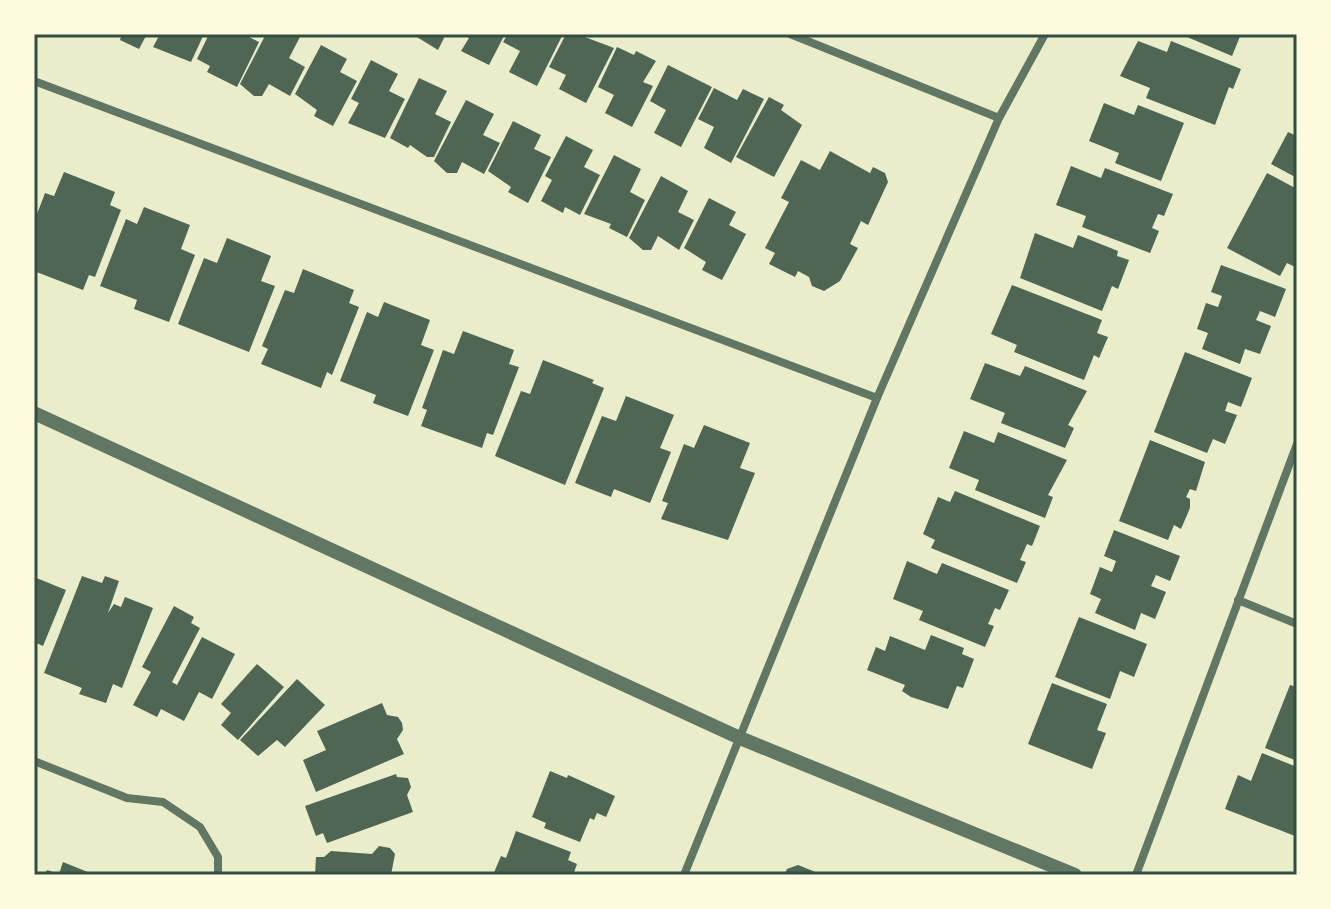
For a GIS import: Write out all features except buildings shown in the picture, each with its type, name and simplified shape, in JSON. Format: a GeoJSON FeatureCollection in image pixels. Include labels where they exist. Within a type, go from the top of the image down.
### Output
{"type":"FeatureCollection","features":[{"type":"Feature","properties":{"kind":"street"},"geometry":{"type":"LineString","coordinates":[[790,34],[999,118]]}},
{"type":"Feature","properties":{"kind":"street"},"geometry":{"type":"LineString","coordinates":[[684,875],[877,398],[999,118],[1045,34]]}},
{"type":"Feature","properties":{"kind":"street"},"geometry":{"type":"LineString","coordinates":[[34,81],[877,398]]}},
{"type":"Feature","properties":{"kind":"street"},"geometry":{"type":"LineString","coordinates":[[34,413],[740,738],[1075,875]]}},
{"type":"Feature","properties":{"kind":"street"},"geometry":{"type":"LineString","coordinates":[[1136,875],[1297,444]]}},
{"type":"Feature","properties":{"kind":"street"},"geometry":{"type":"LineString","coordinates":[[1238,600],[1297,624]]}},
{"type":"Feature","properties":{"kind":"street"},"geometry":{"type":"LineString","coordinates":[[34,761],[127,798],[163,802],[200,827],[218,857],[218,875]]}}]}
